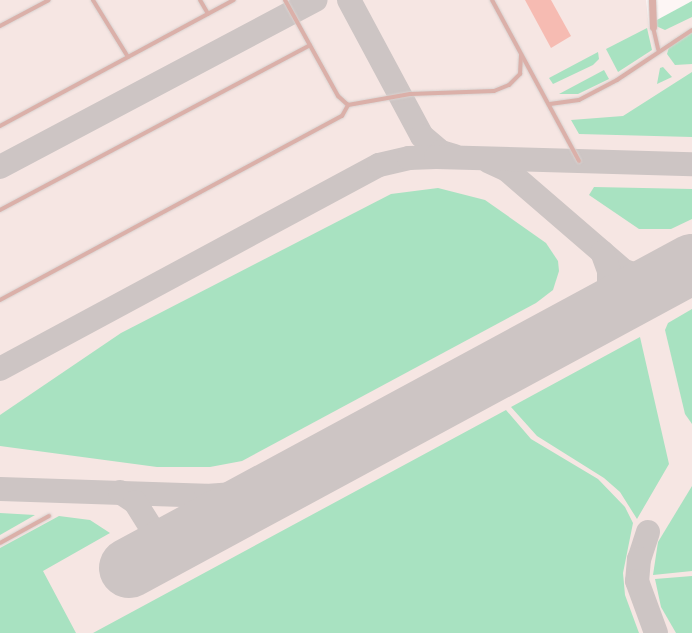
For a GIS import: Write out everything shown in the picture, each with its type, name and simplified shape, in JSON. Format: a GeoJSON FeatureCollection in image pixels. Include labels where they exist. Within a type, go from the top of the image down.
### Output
{"type":"FeatureCollection","features":[{"type":"Feature","properties":{"kind":"street"},"geometry":{"type":"LineString","coordinates":[[652,0],[653,27]]}},
{"type":"Feature","properties":{"kind":"lane"},"geometry":{"type":"LineString","coordinates":[[0,26],[49,0]]}},
{"type":"Feature","properties":{"kind":"lane"},"geometry":{"type":"LineString","coordinates":[[93,0],[128,57]]}},
{"type":"Feature","properties":{"kind":"lane"},"geometry":{"type":"LineString","coordinates":[[200,0],[208,14]]}},
{"type":"Feature","properties":{"kind":"lane"},"geometry":{"type":"LineString","coordinates":[[0,126],[234,0]]}},
{"type":"Feature","properties":{"kind":"lane"},"geometry":{"type":"LineString","coordinates":[[285,0],[338,96],[348,105]]}},
{"type":"Feature","properties":{"kind":"lane"},"geometry":{"type":"LineString","coordinates":[[492,0],[550,104],[579,161]]}},
{"type":"Feature","properties":{"kind":"lane"},"geometry":{"type":"LineString","coordinates":[[653,27],[658,49]]}},
{"type":"Feature","properties":{"kind":"lane"},"geometry":{"type":"LineString","coordinates":[[550,104],[580,100],[617,80],[658,49],[692,30]]}},
{"type":"Feature","properties":{"kind":"lane"},"geometry":{"type":"LineString","coordinates":[[0,210],[310,45]]}},
{"type":"Feature","properties":{"kind":"lane"},"geometry":{"type":"LineString","coordinates":[[348,105],[410,94],[494,91],[509,85],[520,74],[522,55]]}},
{"type":"Feature","properties":{"kind":"lane"},"geometry":{"type":"LineString","coordinates":[[0,300],[342,116],[348,105]]}},
{"type":"Feature","properties":{"kind":"lane"},"geometry":{"type":"LineString","coordinates":[[0,543],[49,516]]}},
{"type":"Feature","properties":{"kind":"shaded area"},"geometry":{"type":"Polygon","coordinates":[[[0,0],[646,0],[649,28],[692,1],[692,633],[0,633],[0,0]]]}},
{"type":"Feature","properties":{"kind":"green space"},"geometry":{"type":"Polygon","coordinates":[[[692,1],[692,17],[665,30],[656,26],[655,21],[692,1]]]}},
{"type":"Feature","properties":{"kind":"green space"},"geometry":{"type":"Polygon","coordinates":[[[647,28],[652,50],[618,72],[606,49],[647,28]]]}},
{"type":"Feature","properties":{"kind":"green space"},"geometry":{"type":"Polygon","coordinates":[[[692,29],[692,64],[675,65],[667,54],[669,47],[673,40],[692,29]]]}},
{"type":"Feature","properties":{"kind":"green space"},"geometry":{"type":"Polygon","coordinates":[[[598,52],[599,59],[593,65],[553,84],[549,78],[598,52]]]}},
{"type":"Feature","properties":{"kind":"green space"},"geometry":{"type":"Polygon","coordinates":[[[663,67],[672,77],[657,84],[660,68],[663,67]]]}},
{"type":"Feature","properties":{"kind":"green space"},"geometry":{"type":"Polygon","coordinates":[[[604,70],[609,79],[578,94],[559,94],[604,70]]]}},
{"type":"Feature","properties":{"kind":"green space"},"geometry":{"type":"Polygon","coordinates":[[[692,72],[692,137],[579,134],[571,120],[623,116],[692,72]]]}},
{"type":"Feature","properties":{"kind":"green space"},"geometry":{"type":"Polygon","coordinates":[[[594,187],[692,189],[692,219],[671,229],[639,229],[589,195],[594,187]]]}},
{"type":"Feature","properties":{"kind":"green space"},"geometry":{"type":"Polygon","coordinates":[[[438,188],[485,200],[546,243],[558,261],[559,271],[553,290],[536,303],[242,461],[210,467],[157,467],[0,446],[0,415],[121,333],[391,194],[438,188]]]}},
{"type":"Feature","properties":{"kind":"green space"},"geometry":{"type":"Polygon","coordinates":[[[692,309],[692,424],[685,414],[665,330],[668,323],[692,309]]]}},
{"type":"Feature","properties":{"kind":"green space"},"geometry":{"type":"Polygon","coordinates":[[[640,337],[669,464],[637,519],[620,492],[604,478],[537,436],[511,407],[640,337]]]}},
{"type":"Feature","properties":{"kind":"green space"},"geometry":{"type":"Polygon","coordinates":[[[506,410],[531,439],[598,479],[625,507],[633,523],[623,573],[625,595],[639,633],[93,633],[506,410]]]}},
{"type":"Feature","properties":{"kind":"green space"},"geometry":{"type":"Polygon","coordinates":[[[692,486],[692,571],[653,575],[658,542],[692,486]]]}},
{"type":"Feature","properties":{"kind":"green space"},"geometry":{"type":"Polygon","coordinates":[[[0,513],[35,515],[0,535],[0,513]]]}},
{"type":"Feature","properties":{"kind":"green space"},"geometry":{"type":"Polygon","coordinates":[[[59,516],[90,520],[110,533],[43,571],[76,633],[0,633],[0,548],[59,516]]]}},
{"type":"Feature","properties":{"kind":"green space"},"geometry":{"type":"Polygon","coordinates":[[[692,576],[692,633],[676,633],[661,607],[655,579],[692,576]]]}},
{"type":"Feature","properties":{"kind":"building"},"geometry":{"type":"Polygon","coordinates":[[[525,0],[551,0],[571,36],[551,48],[525,0]]]}},
{"type":"Feature","properties":{"kind":"taxiway"},"geometry":{"type":"LineString","coordinates":[[0,167],[315,0]]}},
{"type":"Feature","properties":{"kind":"taxiway"},"geometry":{"type":"LineString","coordinates":[[349,0],[422,136],[441,152],[454,156]]}},
{"type":"Feature","properties":{"kind":"taxiway"},"geometry":{"type":"LineString","coordinates":[[0,369],[379,165],[409,158],[436,157],[692,164]]}},
{"type":"Feature","properties":{"kind":"taxiway"},"geometry":{"type":"LineString","coordinates":[[488,161],[507,170],[624,271],[648,279],[683,269]]}},
{"type":"Feature","properties":{"kind":"taxiway"},"geometry":{"type":"LineString","coordinates":[[581,324],[598,310],[609,288],[609,271],[602,252]]}},
{"type":"Feature","properties":{"kind":"taxiway"},"geometry":{"type":"LineString","coordinates":[[0,489],[206,496],[234,494],[283,483]]}},
{"type":"Feature","properties":{"kind":"taxiway"},"geometry":{"type":"LineString","coordinates":[[120,492],[135,502],[155,534],[171,541],[184,538]]}},
{"type":"Feature","properties":{"kind":"taxiway"},"geometry":{"type":"LineString","coordinates":[[648,532],[639,559],[637,581],[656,633]]}},
{"type":"Feature","properties":{"kind":"runway"},"geometry":{"type":"LineString","coordinates":[[129,568],[692,264]]}}]}
